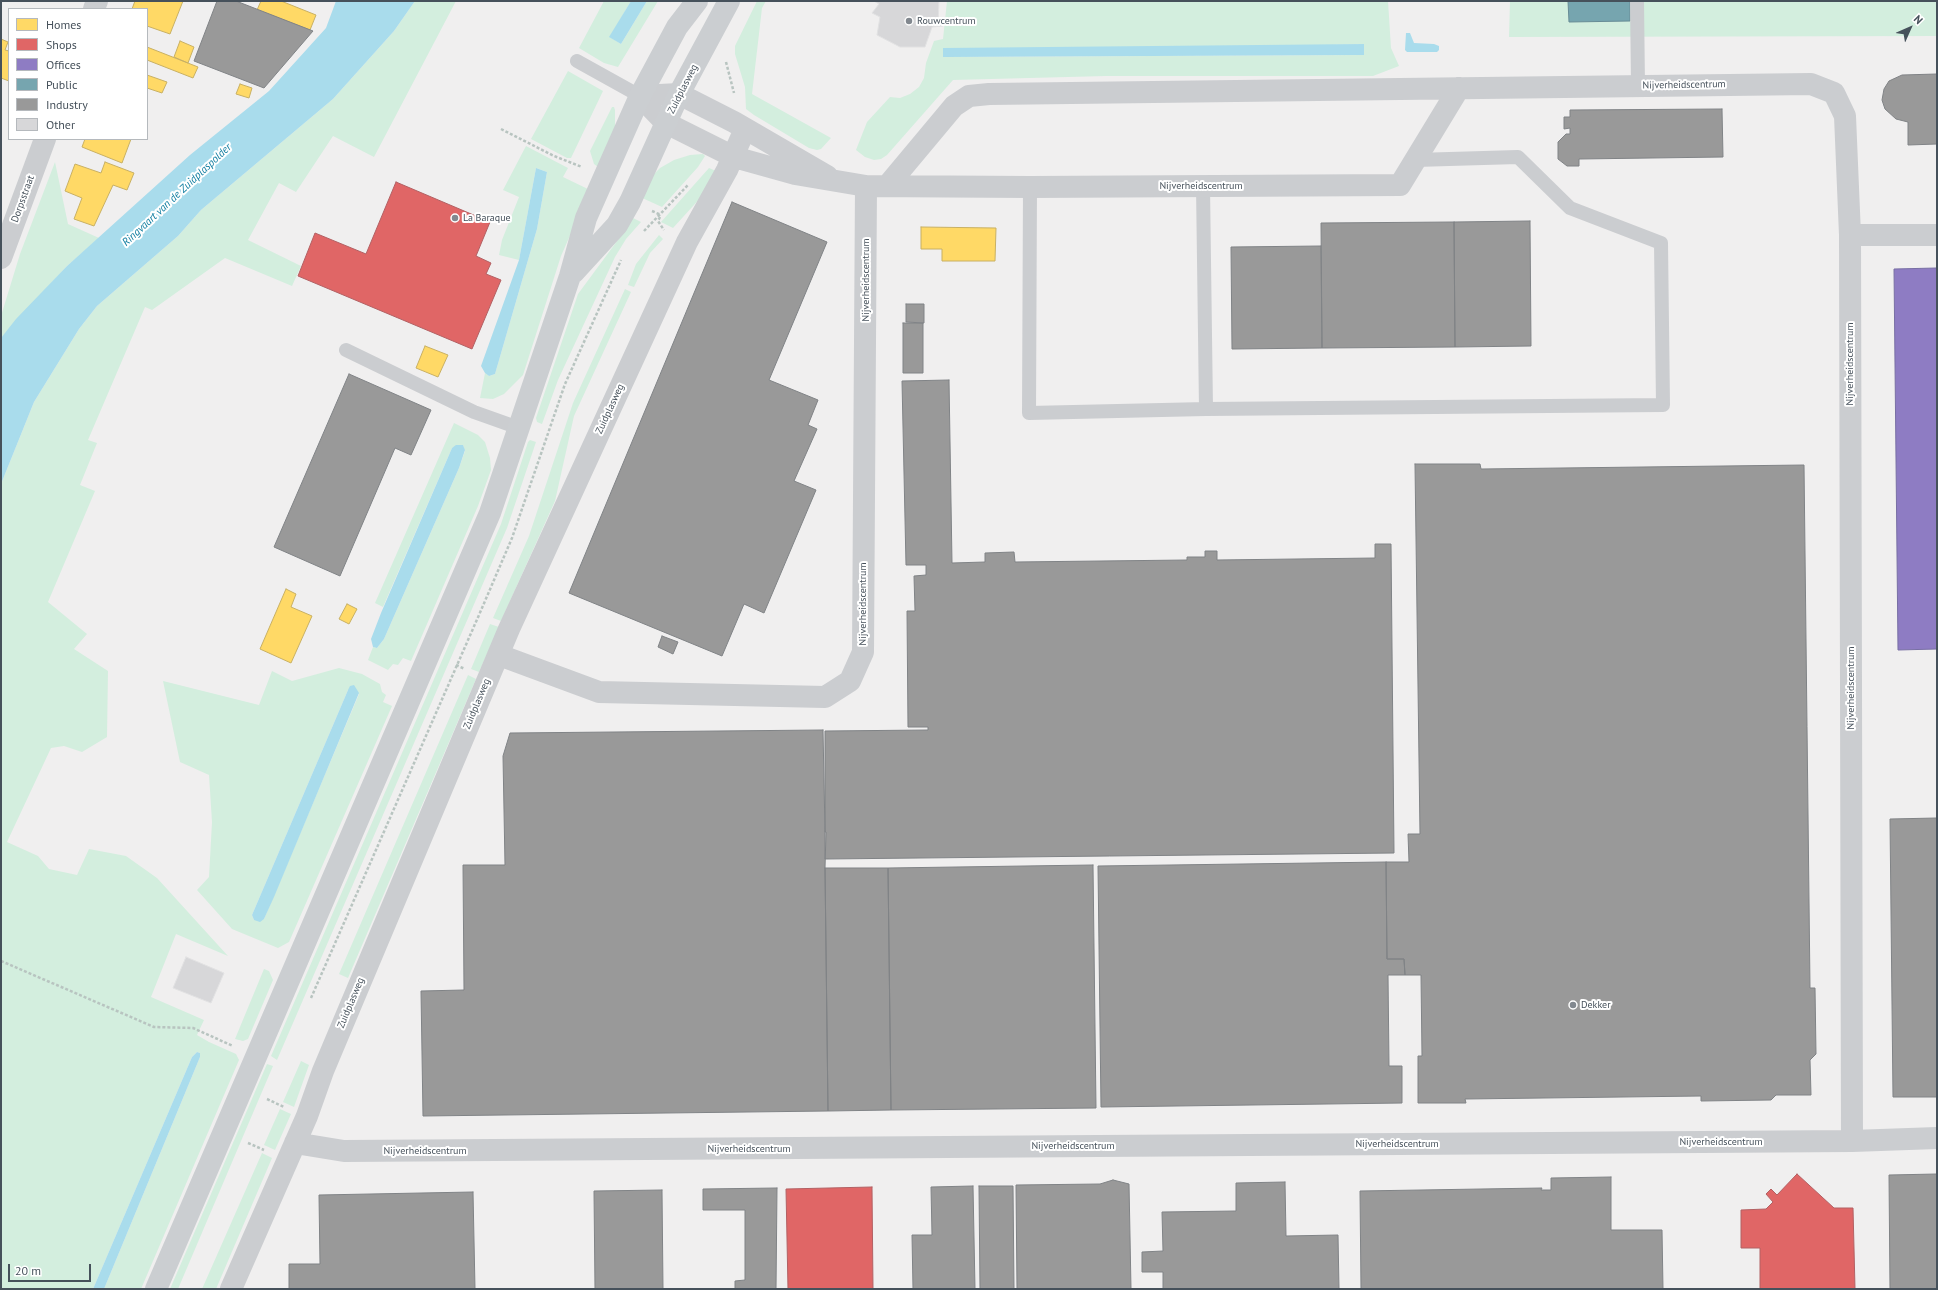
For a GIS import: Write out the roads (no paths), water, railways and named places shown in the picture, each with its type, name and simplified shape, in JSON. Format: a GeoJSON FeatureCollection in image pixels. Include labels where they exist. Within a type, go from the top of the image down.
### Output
{"type":"FeatureCollection","features":[{"type":"Feature","properties":{"kind":"main road","name":"Zuidplasweg"},"geometry":{"type":"LineString","coordinates":[[156,1289],[490,513],[570,276],[586,218],[640,96],[677,28],[697,1]]}},
{"type":"Feature","properties":{"kind":"main road","name":"Zuidplasweg"},"geometry":{"type":"LineString","coordinates":[[570,276],[617,225],[630,202],[679,94],[729,1]]}},
{"type":"Feature","properties":{"kind":"street","name":"Nijverheidscentrum"},"geometry":{"type":"LineString","coordinates":[[888,185],[954,106],[969,96],[1013,94],[1811,84],[1834,93],[1845,116],[1850,235],[1852,1141]]}},
{"type":"Feature","properties":{"kind":"street","name":"Nijverheidscentrum"},"geometry":{"type":"LineString","coordinates":[[640,96],[666,123],[734,157],[794,174],[866,186],[1030,187],[1400,185],[1459,88]]}},
{"type":"Feature","properties":{"kind":"street","name":"Nijverheidscentrum"},"geometry":{"type":"LineString","coordinates":[[640,96],[679,94],[802,160],[837,182]]}},
{"type":"Feature","properties":{"kind":"street","name":"Zuidplasweg"},"geometry":{"type":"LineString","coordinates":[[231,1289],[295,1143],[322,1071],[509,629],[687,242],[734,157],[737,124]]}},
{"type":"Feature","properties":{"kind":"street","name":"Dorpsstraat"},"geometry":{"type":"LineString","coordinates":[[1,258],[46,140]]}},
{"type":"Feature","properties":{"kind":"street","name":"Nijverheidscentrum"},"geometry":{"type":"LineString","coordinates":[[499,655],[599,692],[824,697],[850,681],[863,652],[866,186]]}},
{"type":"Feature","properties":{"kind":"street"},"geometry":{"type":"LineString","coordinates":[[1850,235],[1937,235]]}},
{"type":"Feature","properties":{"kind":"street","name":"Nijverheidscentrum"},"geometry":{"type":"LineString","coordinates":[[295,1143],[352,1151],[1852,1141],[1937,1138]]}},
{"type":"Feature","properties":{"kind":"lane"},"geometry":{"type":"LineString","coordinates":[[1637,1],[1638,86]]}},
{"type":"Feature","properties":{"kind":"lane"},"geometry":{"type":"LineString","coordinates":[[577,61],[640,96]]}},
{"type":"Feature","properties":{"kind":"lane"},"geometry":{"type":"LineString","coordinates":[[1030,187],[1030,413],[1206,409],[1663,405],[1661,243],[1570,208],[1518,157],[1415,160]]}},
{"type":"Feature","properties":{"kind":"lane"},"geometry":{"type":"LineString","coordinates":[[1203,186],[1206,409]]}},
{"type":"Feature","properties":{"kind":"lane"},"geometry":{"type":"LineString","coordinates":[[346,350],[474,412],[519,428]]}},
{"type":"Feature","properties":{"kind":"water","name":"Ringvaart van de Zuidplaspolder"},"geometry":{"type":"Polygon","coordinates":[[[336,1],[415,1],[394,31],[333,99],[201,210],[178,236],[97,306],[79,329],[34,402],[1,484],[1,338],[16,319],[67,266],[190,155],[269,91],[326,28],[336,1]]]}},
{"type":"Feature","properties":{"kind":"water"},"geometry":{"type":"Polygon","coordinates":[[[631,1],[647,1],[621,44],[609,37],[631,1]]]}},
{"type":"Feature","properties":{"kind":"water"},"geometry":{"type":"Polygon","coordinates":[[[1406,33],[1410,33],[1414,43],[1434,44],[1439,46],[1439,50],[1437,52],[1407,52],[1405,50],[1406,33]]]}},
{"type":"Feature","properties":{"kind":"water"},"geometry":{"type":"Polygon","coordinates":[[[1364,44],[1364,55],[943,57],[943,48],[1364,44]]]}},
{"type":"Feature","properties":{"kind":"water"},"geometry":{"type":"Polygon","coordinates":[[[536,168],[547,172],[537,229],[495,374],[489,376],[485,373],[481,366],[519,260],[536,168]]]}},
{"type":"Feature","properties":{"kind":"water"},"geometry":{"type":"Polygon","coordinates":[[[456,445],[463,445],[465,450],[459,468],[384,639],[377,648],[373,647],[371,639],[381,613],[452,448],[456,445]]]}},
{"type":"Feature","properties":{"kind":"water"},"geometry":{"type":"Polygon","coordinates":[[[354,685],[359,693],[274,897],[264,919],[260,922],[254,920],[252,915],[348,690],[350,686],[354,685]]]}},
{"type":"Feature","properties":{"kind":"water"},"geometry":{"type":"Polygon","coordinates":[[[197,1052],[200,1053],[200,1057],[104,1289],[93,1289],[192,1057],[197,1052]]]}},
{"type":"Feature","properties":{"kind":"place","name":"Rouwcentrum"},"geometry":{"type":"Point","coordinates":[909,21]}},
{"type":"Feature","properties":{"kind":"place","name":"La Baraque"},"geometry":{"type":"Point","coordinates":[455,218]}},
{"type":"Feature","properties":{"kind":"place","name":"Dekker"},"geometry":{"type":"Point","coordinates":[1573,1005]}}]}
